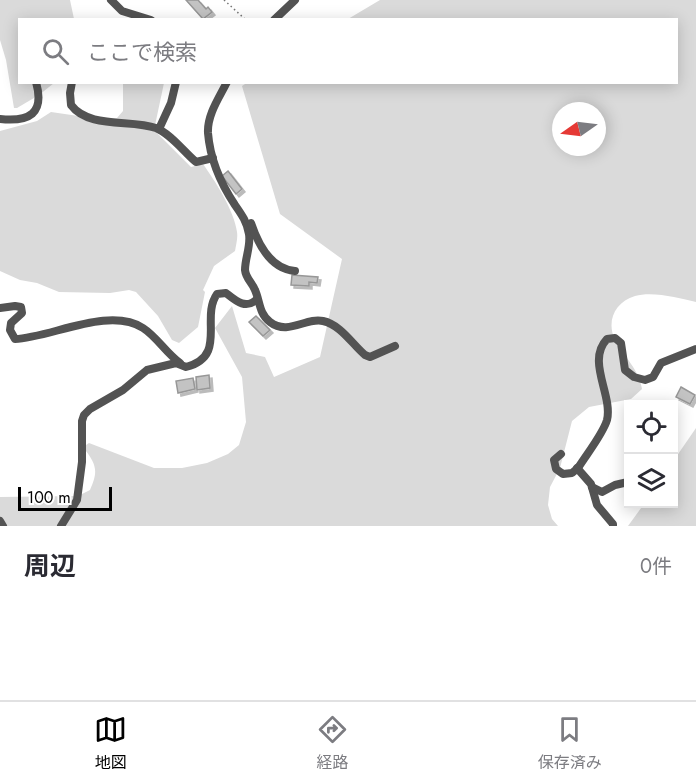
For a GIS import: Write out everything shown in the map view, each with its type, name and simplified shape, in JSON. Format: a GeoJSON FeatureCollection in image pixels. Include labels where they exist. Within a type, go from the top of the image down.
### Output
{"type":"FeatureCollection","features":[{"type":"Feature","properties":{"kind":"street"},"geometry":{"type":"LineString","coordinates":[[111,0],[122,11],[145,18]]}},
{"type":"Feature","properties":{"kind":"street"},"geometry":{"type":"LineString","coordinates":[[276,18],[295,0]]}},
{"type":"Feature","properties":{"kind":"street"},"geometry":{"type":"LineString","coordinates":[[0,119],[19,120],[30,117],[38,107],[36,84]]}},
{"type":"Feature","properties":{"kind":"street"},"geometry":{"type":"LineString","coordinates":[[72,84],[71,105],[76,111],[103,121],[139,124],[159,129],[196,162],[213,158]]}},
{"type":"Feature","properties":{"kind":"street"},"geometry":{"type":"LineString","coordinates":[[159,129],[171,103],[176,84]]}},
{"type":"Feature","properties":{"kind":"street"},"geometry":{"type":"LineString","coordinates":[[226,84],[209,120],[208,132],[213,158],[224,185],[245,220],[249,241],[245,270],[256,292],[262,313],[272,324],[296,327],[314,321],[327,322],[342,332],[364,355],[370,357],[394,346]]}},
{"type":"Feature","properties":{"kind":"street"},"geometry":{"type":"LineString","coordinates":[[245,220],[250,222],[254,235],[267,256],[283,268],[295,271]]}},
{"type":"Feature","properties":{"kind":"street"},"geometry":{"type":"LineString","coordinates":[[61,526],[77,500],[82,462],[84,415],[90,409],[123,390],[147,370],[176,363],[189,366],[200,362],[208,351],[216,296],[223,292],[247,305],[257,299]]}},
{"type":"Feature","properties":{"kind":"street"},"geometry":{"type":"LineString","coordinates":[[0,308],[21,307],[22,313],[11,323],[10,330],[15,339],[85,323],[119,321],[135,324],[150,333],[167,354],[183,366]]}},
{"type":"Feature","properties":{"kind":"street"},"geometry":{"type":"LineString","coordinates":[[561,454],[554,460],[556,469],[569,474],[577,468],[605,424],[607,418],[600,364],[602,346],[606,340],[615,338],[620,340],[626,370],[634,377],[645,380],[653,377],[661,363],[696,349]]}},
{"type":"Feature","properties":{"kind":"street"},"geometry":{"type":"LineString","coordinates":[[577,468],[592,486],[602,492],[624,483]]}},
{"type":"Feature","properties":{"kind":"street"},"geometry":{"type":"LineString","coordinates":[[592,486],[596,502],[613,526]]}},
{"type":"Feature","properties":{"kind":"street"},"geometry":{"type":"LineString","coordinates":[[0,521],[3,526]]}},
{"type":"Feature","properties":{"kind":"path"},"geometry":{"type":"LineString","coordinates":[[224,0],[244,18]]}},
{"type":"Feature","properties":{"kind":"shaded area"},"geometry":{"type":"Polygon","coordinates":[[[0,0],[70,0],[74,18],[18,18],[18,84],[53,84],[17,108],[14,108],[6,60],[0,40],[0,0]]]}},
{"type":"Feature","properties":{"kind":"shaded area"},"geometry":{"type":"Polygon","coordinates":[[[380,0],[696,0],[696,302],[666,296],[642,295],[628,299],[614,313],[612,333],[638,375],[642,389],[631,399],[589,407],[572,421],[560,468],[550,487],[548,505],[552,519],[558,526],[0,526],[0,497],[78,496],[90,490],[95,477],[95,467],[83,447],[89,443],[154,468],[182,468],[207,463],[228,454],[239,445],[246,422],[242,377],[215,328],[232,306],[246,353],[265,357],[274,377],[320,357],[342,259],[280,214],[242,86],[245,84],[678,84],[678,18],[350,18],[380,0]]]}},
{"type":"Feature","properties":{"kind":"shaded area"},"geometry":{"type":"Polygon","coordinates":[[[123,84],[164,84],[154,130],[191,167],[203,164],[223,196],[235,223],[237,237],[235,251],[214,266],[203,290],[205,292],[198,327],[179,343],[172,340],[158,316],[136,292],[129,290],[110,293],[59,292],[0,271],[0,131],[37,121],[51,112],[92,118],[117,118],[123,111],[123,84]]]}},
{"type":"Feature","properties":{"kind":"shaded area"},"geometry":{"type":"Polygon","coordinates":[[[696,428],[696,526],[628,526],[641,508],[678,508],[678,454],[696,428]]]}},
{"type":"Feature","properties":{"kind":"building"},"geometry":{"type":"Polygon","coordinates":[[[186,0],[198,0],[206,9],[208,7],[212,12],[202,18],[186,0]]]}},
{"type":"Feature","properties":{"kind":"building"},"geometry":{"type":"Polygon","coordinates":[[[228,171],[242,189],[236,194],[222,176],[228,171]]]}},
{"type":"Feature","properties":{"kind":"building"},"geometry":{"type":"Polygon","coordinates":[[[292,275],[318,277],[317,283],[309,282],[309,286],[291,285],[292,275]]]}},
{"type":"Feature","properties":{"kind":"building"},"geometry":{"type":"Polygon","coordinates":[[[256,316],[270,330],[263,336],[249,322],[256,316]]]}},
{"type":"Feature","properties":{"kind":"building"},"geometry":{"type":"Polygon","coordinates":[[[209,375],[210,388],[197,390],[196,377],[209,375]]]}},
{"type":"Feature","properties":{"kind":"building"},"geometry":{"type":"Polygon","coordinates":[[[193,378],[195,389],[178,393],[176,381],[193,378]]]}},
{"type":"Feature","properties":{"kind":"building"},"geometry":{"type":"Polygon","coordinates":[[[681,387],[695,395],[690,404],[676,397],[681,387]]]}}]}
